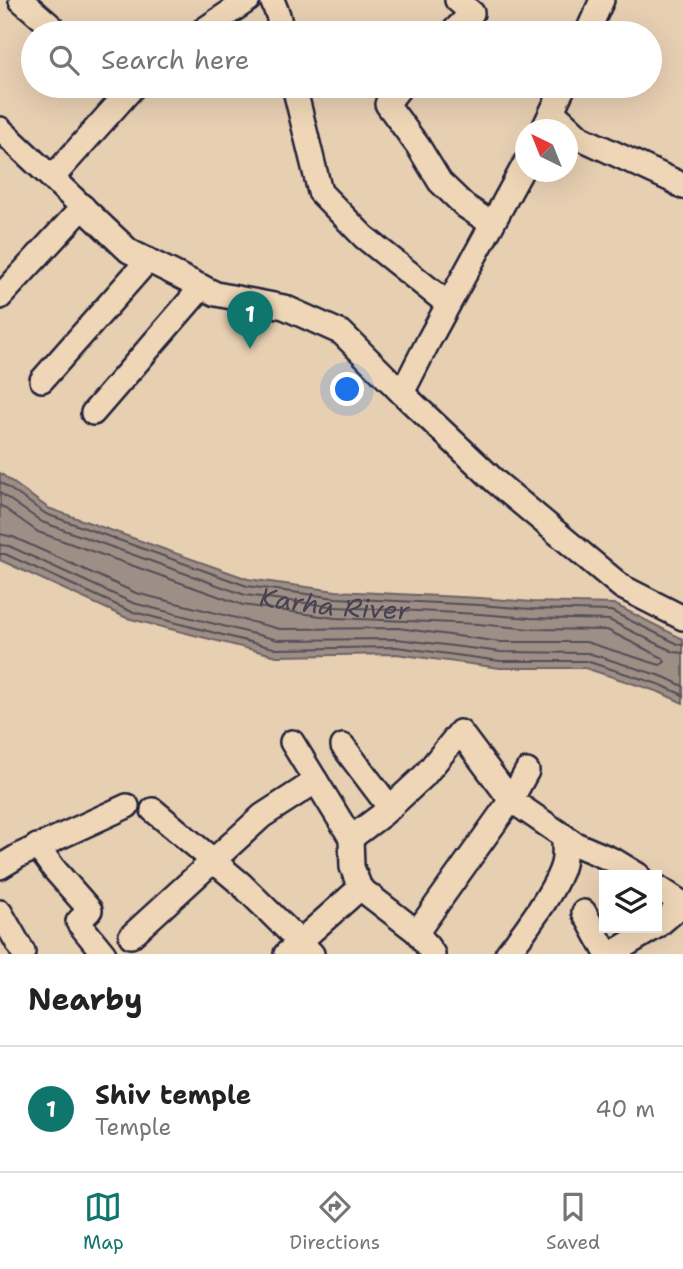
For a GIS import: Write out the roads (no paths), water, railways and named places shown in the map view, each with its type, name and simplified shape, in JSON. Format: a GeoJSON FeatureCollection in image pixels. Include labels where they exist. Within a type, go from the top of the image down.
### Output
{"type":"FeatureCollection","features":[{"type":"Feature","properties":{"kind":"street"},"geometry":{"type":"LineString","coordinates":[[21,0],[45,21]]}},
{"type":"Feature","properties":{"kind":"street"},"geometry":{"type":"LineString","coordinates":[[217,21],[248,0]]}},
{"type":"Feature","properties":{"kind":"street"},"geometry":{"type":"LineString","coordinates":[[272,0],[279,21]]}},
{"type":"Feature","properties":{"kind":"street"},"geometry":{"type":"LineString","coordinates":[[457,0],[472,13],[464,21]]}},
{"type":"Feature","properties":{"kind":"street"},"geometry":{"type":"LineString","coordinates":[[592,21],[602,0]]}},
{"type":"Feature","properties":{"kind":"street"},"geometry":{"type":"LineString","coordinates":[[52,178],[123,98]]}},
{"type":"Feature","properties":{"kind":"street"},"geometry":{"type":"LineString","coordinates":[[297,98],[320,192],[364,237],[448,304]]}},
{"type":"Feature","properties":{"kind":"street"},"geometry":{"type":"LineString","coordinates":[[392,98],[387,104],[440,182],[465,206],[492,224]]}},
{"type":"Feature","properties":{"kind":"street"},"geometry":{"type":"LineString","coordinates":[[549,119],[559,98]]}},
{"type":"Feature","properties":{"kind":"street"},"geometry":{"type":"LineString","coordinates":[[0,130],[129,251],[216,294],[284,307],[342,333],[496,482],[622,587],[683,618]]}},
{"type":"Feature","properties":{"kind":"street"},"geometry":{"type":"LineString","coordinates":[[578,136],[683,187]]}},
{"type":"Feature","properties":{"kind":"street"},"geometry":{"type":"LineString","coordinates":[[402,393],[515,182]]}},
{"type":"Feature","properties":{"kind":"street"},"geometry":{"type":"LineString","coordinates":[[0,297],[83,207]]}},
{"type":"Feature","properties":{"kind":"street"},"geometry":{"type":"LineString","coordinates":[[42,380],[148,260]]}},
{"type":"Feature","properties":{"kind":"street"},"geometry":{"type":"LineString","coordinates":[[93,413],[202,287]]}},
{"type":"Feature","properties":{"kind":"street"},"geometry":{"type":"LineString","coordinates":[[351,838],[424,776],[460,732],[511,800],[575,844],[630,870]]}},
{"type":"Feature","properties":{"kind":"street"},"geometry":{"type":"LineString","coordinates":[[292,742],[351,838],[352,867],[359,888],[417,932],[433,954]]}},
{"type":"Feature","properties":{"kind":"street"},"geometry":{"type":"LineString","coordinates":[[343,746],[390,807]]}},
{"type":"Feature","properties":{"kind":"street"},"geometry":{"type":"LineString","coordinates":[[417,932],[511,800],[527,771]]}},
{"type":"Feature","properties":{"kind":"street"},"geometry":{"type":"LineString","coordinates":[[131,936],[262,816],[316,781]]}},
{"type":"Feature","properties":{"kind":"street"},"geometry":{"type":"LineString","coordinates":[[0,867],[37,846],[127,806]]}},
{"type":"Feature","properties":{"kind":"street"},"geometry":{"type":"LineString","coordinates":[[153,810],[241,884],[299,950],[359,888]]}},
{"type":"Feature","properties":{"kind":"street"},"geometry":{"type":"LineString","coordinates":[[508,954],[556,881],[564,863],[564,836]]}},
{"type":"Feature","properties":{"kind":"street"},"geometry":{"type":"LineString","coordinates":[[37,846],[90,910],[78,922],[104,954]]}},
{"type":"Feature","properties":{"kind":"street"},"geometry":{"type":"LineString","coordinates":[[662,890],[683,904],[662,922]]}},
{"type":"Feature","properties":{"kind":"street"},"geometry":{"type":"LineString","coordinates":[[0,912],[23,952]]}},
{"type":"Feature","properties":{"kind":"street"},"geometry":{"type":"LineString","coordinates":[[584,912],[609,954],[646,933]]}},
{"type":"Feature","properties":{"kind":"water","name":"Karha River"},"geometry":{"type":"Polygon","coordinates":[[[0,473],[48,508],[248,579],[336,591],[614,604],[683,639],[683,703],[659,692],[585,668],[500,668],[396,654],[277,656],[127,618],[0,560],[0,473]]]}},
{"type":"Feature","properties":{"kind":"place","name":"Shiv temple"},"geometry":{"type":"Point","coordinates":[250,349]}}]}
